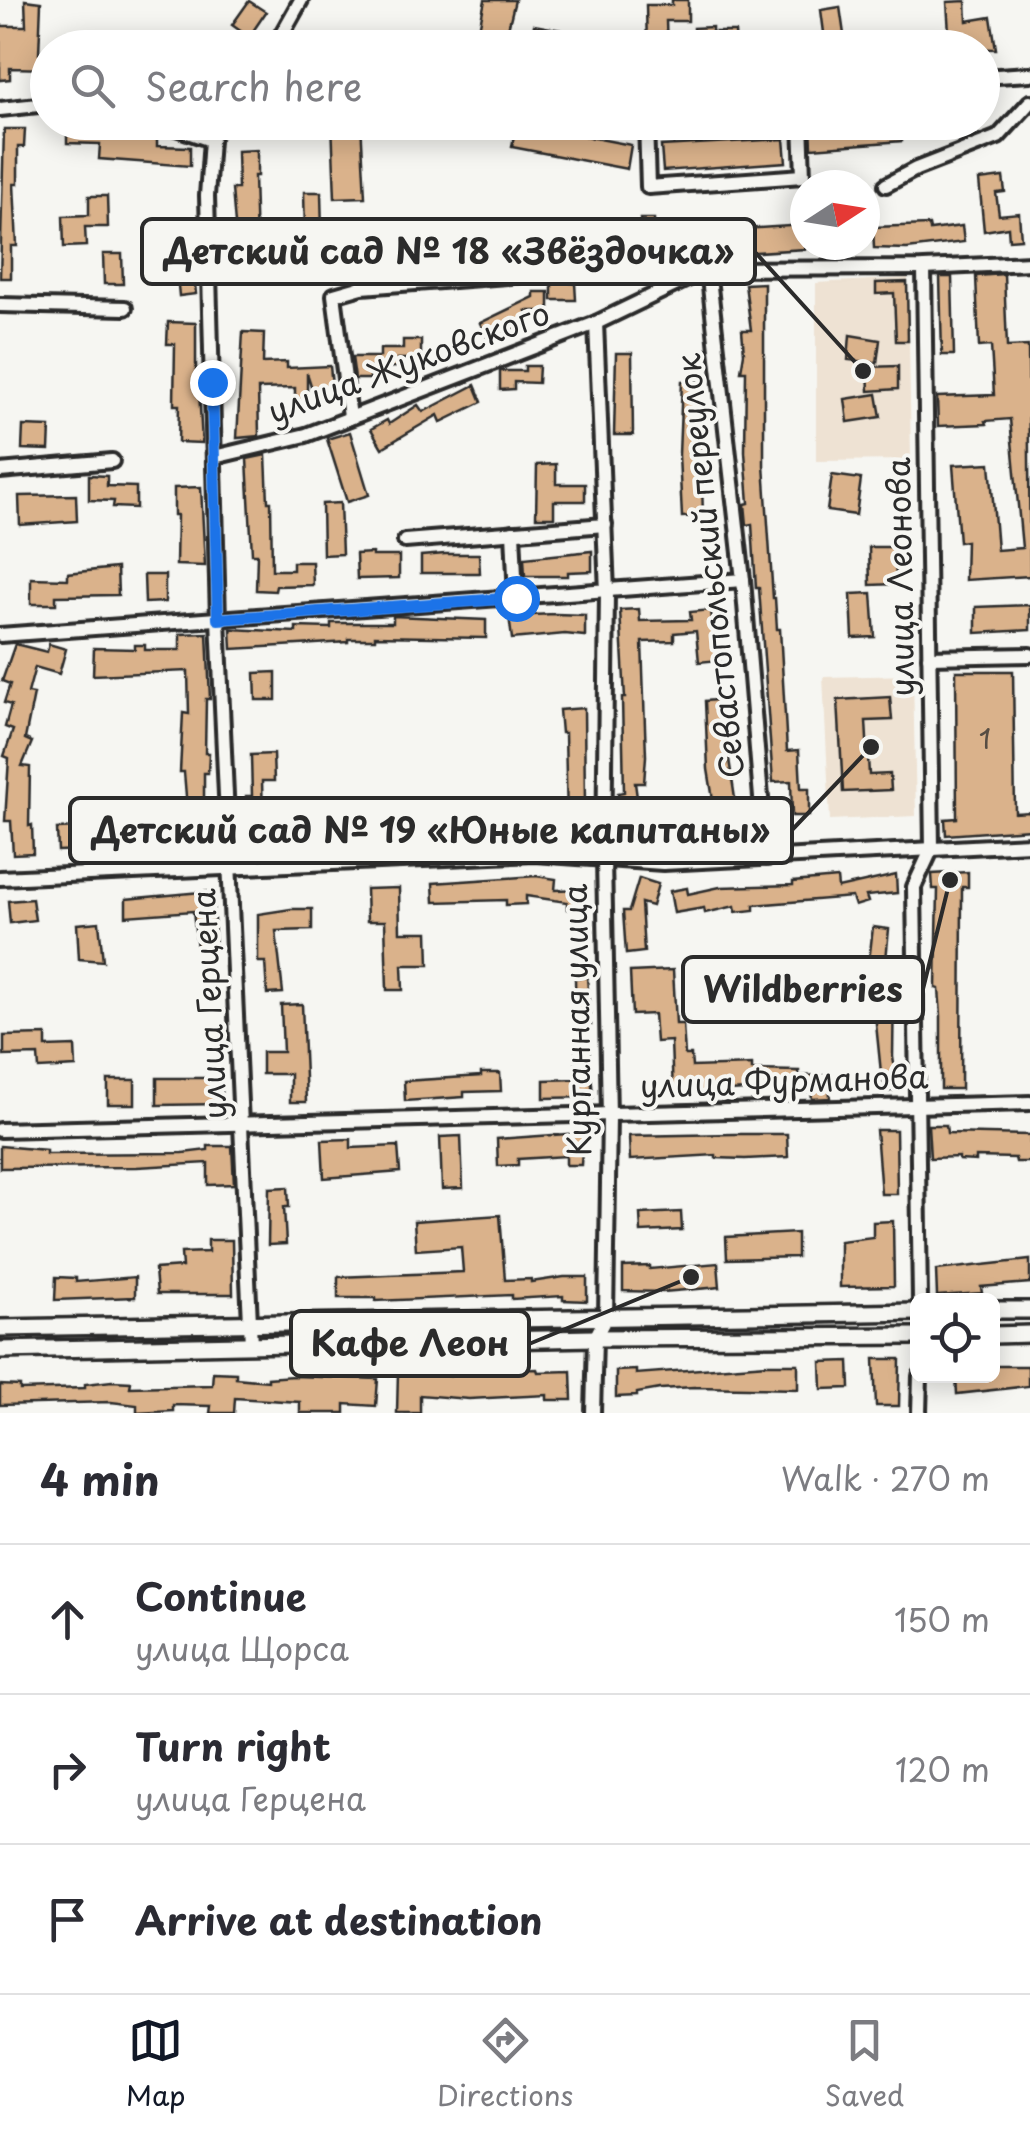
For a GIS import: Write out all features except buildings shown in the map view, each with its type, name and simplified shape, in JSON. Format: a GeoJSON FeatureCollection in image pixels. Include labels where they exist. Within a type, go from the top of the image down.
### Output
{"type":"FeatureCollection","features":[{"type":"Feature","properties":{"kind":"main road"},"geometry":{"type":"LineString","coordinates":[[1000,1310],[1030,1310]]}},
{"type":"Feature","properties":{"kind":"main road"},"geometry":{"type":"LineString","coordinates":[[0,1328],[910,1312]]}},
{"type":"Feature","properties":{"kind":"main road"},"geometry":{"type":"LineString","coordinates":[[1000,1335],[1030,1334]]}},
{"type":"Feature","properties":{"kind":"main road"},"geometry":{"type":"LineString","coordinates":[[0,1350],[910,1336]]}},
{"type":"Feature","properties":{"kind":"street"},"geometry":{"type":"LineString","coordinates":[[284,30],[301,0]]}},
{"type":"Feature","properties":{"kind":"street"},"geometry":{"type":"LineString","coordinates":[[1000,75],[1030,74]]}},
{"type":"Feature","properties":{"kind":"street"},"geometry":{"type":"LineString","coordinates":[[1000,135],[1030,102]]}},
{"type":"Feature","properties":{"kind":"street"},"geometry":{"type":"LineString","coordinates":[[0,109],[30,106]]}},
{"type":"Feature","properties":{"kind":"street","name":"улица Герцена"},"geometry":{"type":"LineString","coordinates":[[210,140],[207,196],[218,619],[251,1346]]}},
{"type":"Feature","properties":{"kind":"street"},"geometry":{"type":"LineString","coordinates":[[647,140],[648,187],[803,176],[801,140]]}},
{"type":"Feature","properties":{"kind":"street"},"geometry":{"type":"LineString","coordinates":[[886,185],[990,140]]}},
{"type":"Feature","properties":{"kind":"street","name":"улица Жуковского"},"geometry":{"type":"LineString","coordinates":[[214,457],[306,435],[596,323],[708,269],[924,268],[1030,263]]}},
{"type":"Feature","properties":{"kind":"street","name":"улица Леонова"},"geometry":{"type":"LineString","coordinates":[[920,1293],[914,887],[932,848],[924,268]]}},
{"type":"Feature","properties":{"kind":"street","name":"Севастопольский переулок"},"geometry":{"type":"LineString","coordinates":[[708,269],[742,580],[766,858]]}},
{"type":"Feature","properties":{"kind":"street"},"geometry":{"type":"LineString","coordinates":[[350,416],[334,295],[362,287],[549,273]]}},
{"type":"Feature","properties":{"kind":"street"},"geometry":{"type":"LineString","coordinates":[[0,305],[125,308]]}},
{"type":"Feature","properties":{"kind":"street","name":"Курганная улица"},"geometry":{"type":"LineString","coordinates":[[593,1413],[595,1338],[606,1317],[609,1116],[604,859],[607,592],[596,323]]}},
{"type":"Feature","properties":{"kind":"street"},"geometry":{"type":"LineString","coordinates":[[0,471],[112,461]]}},
{"type":"Feature","properties":{"kind":"street"},"geometry":{"type":"LineString","coordinates":[[405,540],[604,525]]}},
{"type":"Feature","properties":{"kind":"street"},"geometry":{"type":"LineString","coordinates":[[513,532],[516,598]]}},
{"type":"Feature","properties":{"kind":"street"},"geometry":{"type":"LineString","coordinates":[[0,635],[742,580]]}},
{"type":"Feature","properties":{"kind":"street"},"geometry":{"type":"LineString","coordinates":[[930,657],[1030,655]]}},
{"type":"Feature","properties":{"kind":"street"},"geometry":{"type":"LineString","coordinates":[[0,878],[535,854],[663,863],[1030,844]]}},
{"type":"Feature","properties":{"kind":"street","name":"улица Фурманова"},"geometry":{"type":"LineString","coordinates":[[0,1130],[1030,1102]]}},
{"type":"Feature","properties":{"kind":"street"},"geometry":{"type":"LineString","coordinates":[[919,1413],[920,1383]]}},
{"type":"Feature","properties":{"kind":"shaded area"},"geometry":{"type":"Polygon","coordinates":[[[908,278],[911,460],[816,461],[816,283],[908,278]]]}},
{"type":"Feature","properties":{"kind":"shaded area"},"geometry":{"type":"Polygon","coordinates":[[[913,675],[916,816],[830,820],[823,677],[913,675]]]}},
{"type":"Feature","properties":{"kind":"place","name":"Детский сад № 18 «Звёздочка»"},"geometry":{"type":"Point","coordinates":[863,371]}},
{"type":"Feature","properties":{"kind":"place","name":"Детский сад № 19 «Юные капитаны»"},"geometry":{"type":"Point","coordinates":[871,747]}},
{"type":"Feature","properties":{"kind":"place","name":"Wildberries"},"geometry":{"type":"Point","coordinates":[950,880]}},
{"type":"Feature","properties":{"kind":"place","name":"Кафе Леон"},"geometry":{"type":"Point","coordinates":[691,1277]}},
{"type":"Feature","properties":{"kind":"route"},"geometry":{"type":"LineString","coordinates":[[212,382],[218,619],[516,598]]}}]}
